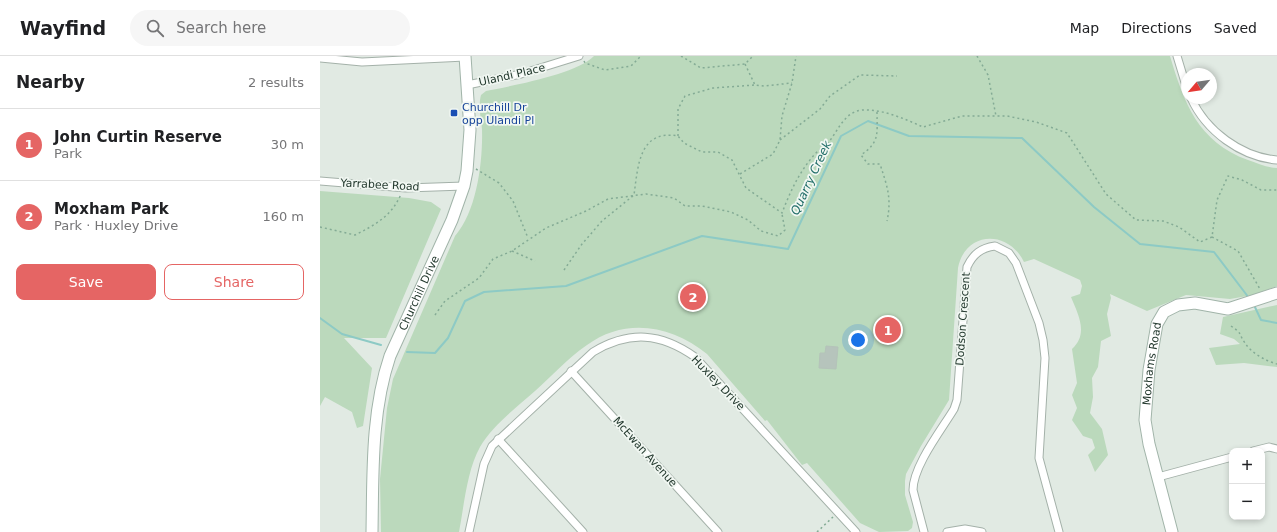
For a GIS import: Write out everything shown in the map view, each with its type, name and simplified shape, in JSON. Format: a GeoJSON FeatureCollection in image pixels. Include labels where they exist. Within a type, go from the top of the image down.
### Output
{"type":"FeatureCollection","features":[{"type":"Feature","properties":{"kind":"main road","name":"Churchill Drive"},"geometry":{"type":"LineString","coordinates":[[372,532],[373,470],[379,407],[385,373],[392,352],[454,215],[464,186],[468,164],[470,130],[465,57]]}},
{"type":"Feature","properties":{"kind":"main road","name":"Moxhams Road"},"geometry":{"type":"LineString","coordinates":[[1172,532],[1149,444],[1145,413],[1154,337],[1159,319],[1168,310],[1185,304],[1200,303],[1224,309],[1238,307],[1277,293]]}},
{"type":"Feature","properties":{"kind":"street","name":"Ulandi Place"},"geometry":{"type":"LineString","coordinates":[[467,85],[528,72],[578,56]]}},
{"type":"Feature","properties":{"kind":"street"},"geometry":{"type":"LineString","coordinates":[[1177,56],[1181,69]]}},
{"type":"Feature","properties":{"kind":"street"},"geometry":{"type":"LineString","coordinates":[[320,58],[362,62],[465,57]]}},
{"type":"Feature","properties":{"kind":"street"},"geometry":{"type":"LineString","coordinates":[[1195,104],[1205,121],[1224,139],[1250,153],[1277,160]]}},
{"type":"Feature","properties":{"kind":"street","name":"Yarrabee Road"},"geometry":{"type":"LineString","coordinates":[[320,180],[406,188],[464,186]]}},
{"type":"Feature","properties":{"kind":"street","name":"Dodson Crescent"},"geometry":{"type":"LineString","coordinates":[[924,532],[913,490],[913,483],[918,469],[956,404],[967,267],[976,253],[996,246],[1009,253],[1016,263],[1039,323],[1043,340],[1044,358],[1039,458],[1059,532]]}},
{"type":"Feature","properties":{"kind":"street","name":"Huxley Drive"},"geometry":{"type":"LineString","coordinates":[[469,532],[484,464],[492,446],[593,352],[607,344],[623,338],[655,338],[682,348],[706,369],[856,532]]}},
{"type":"Feature","properties":{"kind":"street","name":"McEwan Avenue"},"geometry":{"type":"LineString","coordinates":[[571,371],[718,532]]}},
{"type":"Feature","properties":{"kind":"street"},"geometry":{"type":"LineString","coordinates":[[498,439],[583,532]]}},
{"type":"Feature","properties":{"kind":"street"},"geometry":{"type":"LineString","coordinates":[[1265,448],[1269,447],[1277,449]]}},
{"type":"Feature","properties":{"kind":"street"},"geometry":{"type":"LineString","coordinates":[[1158,477],[1229,458]]}},
{"type":"Feature","properties":{"kind":"street"},"geometry":{"type":"LineString","coordinates":[[947,532],[965,529],[982,532]]}},
{"type":"Feature","properties":{"kind":"path"},"geometry":{"type":"LineString","coordinates":[[582,56],[585,63],[605,70],[631,66],[641,56]]}},
{"type":"Feature","properties":{"kind":"path"},"geometry":{"type":"LineString","coordinates":[[681,56],[701,68],[745,64],[753,56]]}},
{"type":"Feature","properties":{"kind":"path"},"geometry":{"type":"LineString","coordinates":[[740,174],[773,154],[780,140],[782,116],[792,83],[796,56]]}},
{"type":"Feature","properties":{"kind":"path"},"geometry":{"type":"LineString","coordinates":[[977,56],[988,75],[996,116]]}},
{"type":"Feature","properties":{"kind":"path"},"geometry":{"type":"LineString","coordinates":[[745,64],[755,85]]}},
{"type":"Feature","properties":{"kind":"path"},"geometry":{"type":"LineString","coordinates":[[780,140],[820,109],[830,96],[860,75],[897,76]]}},
{"type":"Feature","properties":{"kind":"path"},"geometry":{"type":"LineString","coordinates":[[678,136],[678,109],[685,96],[713,88],[755,85],[764,86],[792,83]]}},
{"type":"Feature","properties":{"kind":"path"},"geometry":{"type":"LineString","coordinates":[[435,315],[445,301],[478,278],[493,259],[512,250],[528,238],[546,228],[586,212],[608,199],[646,194],[674,198],[685,206],[702,206],[731,212],[748,220],[761,231],[778,236],[785,230],[782,213],[794,184],[816,153],[828,143],[842,121],[852,114],[862,110],[901,116],[924,127],[962,116],[1007,116],[1036,122],[1067,133],[1106,194],[1136,220],[1163,221],[1179,226],[1200,242],[1212,237]]}},
{"type":"Feature","properties":{"kind":"path"},"geometry":{"type":"LineString","coordinates":[[877,112],[877,133],[873,147],[861,155],[868,164],[880,164],[887,186],[890,205],[887,222]]}},
{"type":"Feature","properties":{"kind":"path"},"geometry":{"type":"LineString","coordinates":[[564,270],[582,244],[602,221],[634,195],[644,147],[650,141],[668,134],[678,136],[684,143],[702,152],[718,152],[732,160],[746,188],[782,213]]}},
{"type":"Feature","properties":{"kind":"path"},"geometry":{"type":"LineString","coordinates":[[468,164],[499,183],[513,201],[528,238]]}},
{"type":"Feature","properties":{"kind":"path"},"geometry":{"type":"LineString","coordinates":[[1212,237],[1217,200],[1228,176],[1242,180],[1261,190],[1277,190]]}},
{"type":"Feature","properties":{"kind":"path"},"geometry":{"type":"LineString","coordinates":[[320,227],[355,236],[386,218],[397,204],[406,188]]}},
{"type":"Feature","properties":{"kind":"path"},"geometry":{"type":"LineString","coordinates":[[1212,237],[1238,251],[1258,285],[1262,298]]}},
{"type":"Feature","properties":{"kind":"path"},"geometry":{"type":"LineString","coordinates":[[512,250],[535,261]]}},
{"type":"Feature","properties":{"kind":"path"},"geometry":{"type":"LineString","coordinates":[[1231,326],[1241,333],[1244,343],[1258,355],[1277,364]]}},
{"type":"Feature","properties":{"kind":"path"},"geometry":{"type":"LineString","coordinates":[[817,532],[838,513]]}},
{"type":"Feature","properties":{"kind":"green space"},"geometry":{"type":"Polygon","coordinates":[[[594,56],[1170,56],[1181,90],[1181,104],[1188,104],[1205,132],[1217,143],[1231,152],[1262,165],[1277,168],[1277,286],[1253,295],[1230,299],[1186,295],[1147,311],[1110,294],[1111,298],[1107,314],[1111,336],[1101,341],[1098,367],[1092,378],[1093,397],[1090,413],[1102,429],[1108,455],[1095,472],[1088,455],[1095,448],[1092,439],[1083,436],[1072,420],[1077,408],[1072,395],[1077,383],[1072,349],[1080,337],[1081,330],[1079,317],[1071,297],[1080,294],[1082,286],[1080,280],[1034,259],[1024,262],[1017,251],[1008,244],[998,240],[988,239],[978,241],[969,247],[962,256],[958,268],[949,400],[906,474],[905,495],[913,522],[912,528],[908,531],[879,532],[860,523],[807,463],[802,465],[767,420],[765,421],[707,354],[679,336],[648,328],[632,328],[602,336],[580,350],[491,431],[480,447],[472,466],[466,488],[459,532],[381,532],[380,479],[387,408],[393,379],[455,236],[463,226],[469,213],[480,170],[482,142],[480,108],[481,95],[486,91],[559,74],[586,62],[594,56]]]}},
{"type":"Feature","properties":{"kind":"green space"},"geometry":{"type":"Polygon","coordinates":[[[320,191],[409,198],[431,202],[441,209],[386,338],[344,338],[372,368],[363,426],[357,428],[352,412],[325,397],[320,406],[320,191]]]}},
{"type":"Feature","properties":{"kind":"green space"},"geometry":{"type":"Polygon","coordinates":[[[1277,305],[1277,367],[1244,363],[1216,365],[1209,348],[1240,344],[1234,339],[1220,334],[1223,317],[1277,305]]]}},
{"type":"Feature","properties":{"kind":"building"},"geometry":{"type":"Polygon","coordinates":[[[826,346],[838,347],[836,369],[819,368],[820,353],[825,353],[826,346]]]}},
{"type":"Feature","properties":{"kind":"waterway","name":"Quarry Creek"},"geometry":{"type":"LineString","coordinates":[[407,352],[435,353],[448,338],[465,301],[484,292],[566,286],[702,236],[788,249],[841,136],[868,121],[909,136],[1022,138],[1094,207],[1140,244],[1214,252],[1249,298]]}},
{"type":"Feature","properties":{"kind":"waterway","name":"Quarry Creek"},"geometry":{"type":"LineString","coordinates":[[1254,305],[1261,320],[1277,323]]}},
{"type":"Feature","properties":{"kind":"waterway","name":"Quarry Creek"},"geometry":{"type":"LineString","coordinates":[[320,318],[342,334],[381,345]]}},
{"type":"Feature","properties":{"kind":"place","name":"Churchill Dr opp Ulandi Pl"},"geometry":{"type":"Point","coordinates":[454,113]}},
{"type":"Feature","properties":{"kind":"place","name":"Moxham Park"},"geometry":{"type":"Point","coordinates":[693,297]}},
{"type":"Feature","properties":{"kind":"place","name":"John Curtin Reserve"},"geometry":{"type":"Point","coordinates":[888,330]}}]}
